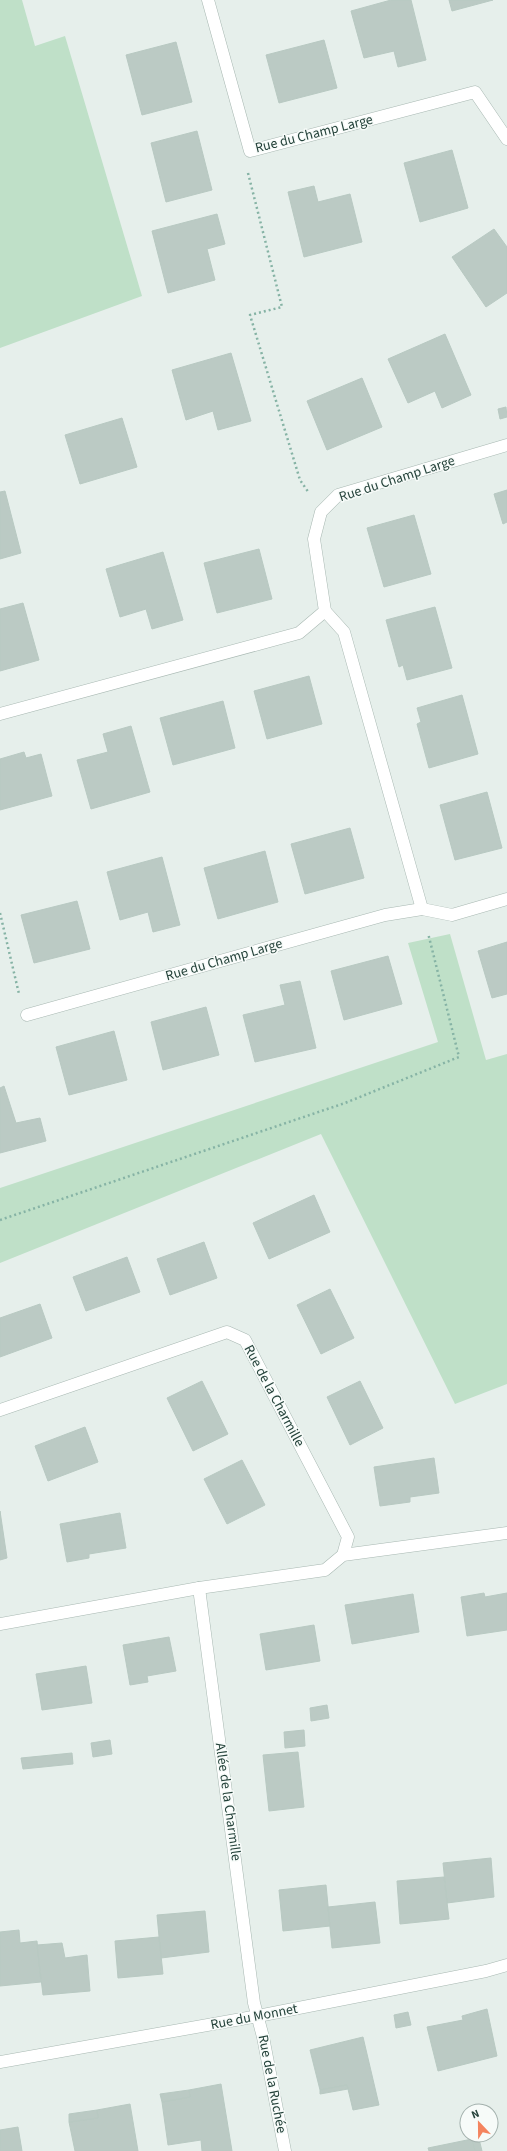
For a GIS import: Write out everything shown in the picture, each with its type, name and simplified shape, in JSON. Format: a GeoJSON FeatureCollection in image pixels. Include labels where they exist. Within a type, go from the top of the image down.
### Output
{"type":"FeatureCollection","features":[{"type":"Feature","properties":{"kind":"street","name":"Rue du Champ Large"},"geometry":{"type":"LineString","coordinates":[[208,0],[250,151],[475,92],[507,139]]}},
{"type":"Feature","properties":{"kind":"street","name":"Rue du Champ Large"},"geometry":{"type":"LineString","coordinates":[[321,512],[338,495],[507,445]]}},
{"type":"Feature","properties":{"kind":"street"},"geometry":{"type":"LineString","coordinates":[[321,512],[314,539],[325,611],[344,632],[422,909]]}},
{"type":"Feature","properties":{"kind":"street"},"geometry":{"type":"LineString","coordinates":[[0,714],[299,633],[325,611]]}},
{"type":"Feature","properties":{"kind":"street","name":"Rue du Champ Large"},"geometry":{"type":"LineString","coordinates":[[27,1015],[385,915],[422,909],[452,915],[507,900]]}},
{"type":"Feature","properties":{"kind":"street","name":"Rue de la Charmille"},"geometry":{"type":"LineString","coordinates":[[0,1410],[227,1332],[245,1340],[348,1537],[343,1555]]}},
{"type":"Feature","properties":{"kind":"street"},"geometry":{"type":"LineString","coordinates":[[0,1624],[200,1588],[325,1570],[343,1555],[507,1533]]}},
{"type":"Feature","properties":{"kind":"street","name":"Allée de la Charmille"},"geometry":{"type":"LineString","coordinates":[[200,1588],[254,2004],[258,2016]]}},
{"type":"Feature","properties":{"kind":"street","name":"Rue du Monnet"},"geometry":{"type":"LineString","coordinates":[[0,2062],[258,2016],[486,1971],[507,1965]]}},
{"type":"Feature","properties":{"kind":"street","name":"Rue de la Ruchée"},"geometry":{"type":"LineString","coordinates":[[258,2016],[285,2151]]}},
{"type":"Feature","properties":{"kind":"path"},"geometry":{"type":"LineString","coordinates":[[250,151],[248,174],[282,307],[250,315],[300,480],[321,512]]}},
{"type":"Feature","properties":{"kind":"path"},"geometry":{"type":"LineString","coordinates":[[0,1220],[345,1103],[459,1057],[422,909]]}},
{"type":"Feature","properties":{"kind":"path"},"geometry":{"type":"LineString","coordinates":[[0,913],[18,992],[27,1015]]}},
{"type":"Feature","properties":{"kind":"green space"},"geometry":{"type":"Polygon","coordinates":[[[0,0],[22,0],[35,46],[65,36],[142,296],[0,348],[0,0]]]}},
{"type":"Feature","properties":{"kind":"green space"},"geometry":{"type":"Polygon","coordinates":[[[450,934],[486,1060],[507,1054],[507,1384],[455,1404],[321,1134],[0,1263],[0,1188],[438,1042],[408,943],[450,934]]]}},
{"type":"Feature","properties":{"kind":"building"},"geometry":{"type":"Polygon","coordinates":[[[391,0],[411,0],[426,60],[398,67],[394,51],[364,58],[351,11],[391,0]]]}},
{"type":"Feature","properties":{"kind":"building"},"geometry":{"type":"Polygon","coordinates":[[[449,0],[493,0],[452,11],[449,0]]]}},
{"type":"Feature","properties":{"kind":"building"},"geometry":{"type":"Polygon","coordinates":[[[324,40],[337,88],[279,103],[266,55],[324,40]]]}},
{"type":"Feature","properties":{"kind":"building"},"geometry":{"type":"Polygon","coordinates":[[[176,42],[192,102],[142,115],[126,55],[176,42]]]}},
{"type":"Feature","properties":{"kind":"building"},"geometry":{"type":"Polygon","coordinates":[[[197,131],[212,190],[166,202],[151,143],[197,131]]]}},
{"type":"Feature","properties":{"kind":"building"},"geometry":{"type":"Polygon","coordinates":[[[452,150],[468,208],[420,222],[404,163],[452,150]]]}},
{"type":"Feature","properties":{"kind":"building"},"geometry":{"type":"Polygon","coordinates":[[[314,186],[318,202],[350,194],[362,242],[304,257],[288,192],[314,186]]]}},
{"type":"Feature","properties":{"kind":"building"},"geometry":{"type":"Polygon","coordinates":[[[217,214],[225,244],[207,249],[215,280],[168,293],[152,231],[217,214]]]}},
{"type":"Feature","properties":{"kind":"building"},"geometry":{"type":"Polygon","coordinates":[[[494,229],[507,247],[507,293],[486,307],[452,257],[494,229]]]}},
{"type":"Feature","properties":{"kind":"building"},"geometry":{"type":"Polygon","coordinates":[[[445,334],[471,395],[442,408],[435,391],[408,403],[388,359],[445,334]]]}},
{"type":"Feature","properties":{"kind":"building"},"geometry":{"type":"Polygon","coordinates":[[[231,353],[251,421],[218,430],[213,411],[186,420],[172,370],[231,353]]]}},
{"type":"Feature","properties":{"kind":"building"},"geometry":{"type":"Polygon","coordinates":[[[362,378],[382,427],[327,450],[307,401],[362,378]]]}},
{"type":"Feature","properties":{"kind":"building"},"geometry":{"type":"Polygon","coordinates":[[[506,407],[507,417],[500,419],[498,409],[506,407]]]}},
{"type":"Feature","properties":{"kind":"building"},"geometry":{"type":"Polygon","coordinates":[[[122,418],[137,467],[80,484],[65,435],[122,418]]]}},
{"type":"Feature","properties":{"kind":"building"},"geometry":{"type":"Polygon","coordinates":[[[507,490],[507,522],[503,524],[494,494],[507,490]]]}},
{"type":"Feature","properties":{"kind":"building"},"geometry":{"type":"Polygon","coordinates":[[[5,491],[21,553],[0,559],[0,492],[5,491]]]}},
{"type":"Feature","properties":{"kind":"building"},"geometry":{"type":"Polygon","coordinates":[[[414,515],[431,574],[384,587],[367,528],[414,515]]]}},
{"type":"Feature","properties":{"kind":"building"},"geometry":{"type":"Polygon","coordinates":[[[259,549],[272,599],[217,613],[204,563],[259,549]]]}},
{"type":"Feature","properties":{"kind":"building"},"geometry":{"type":"Polygon","coordinates":[[[163,552],[183,620],[152,629],[146,609],[120,617],[106,569],[163,552]]]}},
{"type":"Feature","properties":{"kind":"building"},"geometry":{"type":"Polygon","coordinates":[[[23,603],[39,660],[0,671],[0,609],[23,603]]]}},
{"type":"Feature","properties":{"kind":"building"},"geometry":{"type":"Polygon","coordinates":[[[435,607],[452,668],[407,680],[403,665],[399,667],[386,620],[435,607]]]}},
{"type":"Feature","properties":{"kind":"building"},"geometry":{"type":"Polygon","coordinates":[[[309,676],[322,724],[267,739],[254,691],[309,676]]]}},
{"type":"Feature","properties":{"kind":"building"},"geometry":{"type":"Polygon","coordinates":[[[462,695],[478,754],[429,768],[417,724],[421,722],[417,708],[462,695]]]}},
{"type":"Feature","properties":{"kind":"building"},"geometry":{"type":"Polygon","coordinates":[[[223,701],[235,748],[173,765],[160,718],[223,701]]]}},
{"type":"Feature","properties":{"kind":"building"},"geometry":{"type":"Polygon","coordinates":[[[131,726],[150,792],[91,809],[77,760],[108,752],[103,734],[131,726]]]}},
{"type":"Feature","properties":{"kind":"building"},"geometry":{"type":"Polygon","coordinates":[[[24,752],[26,758],[41,754],[52,796],[0,810],[0,759],[24,752]]]}},
{"type":"Feature","properties":{"kind":"building"},"geometry":{"type":"Polygon","coordinates":[[[487,792],[502,848],[455,860],[440,805],[487,792]]]}},
{"type":"Feature","properties":{"kind":"building"},"geometry":{"type":"Polygon","coordinates":[[[350,828],[364,878],[305,894],[291,844],[350,828]]]}},
{"type":"Feature","properties":{"kind":"building"},"geometry":{"type":"Polygon","coordinates":[[[265,851],[278,902],[218,919],[204,868],[265,851]]]}},
{"type":"Feature","properties":{"kind":"building"},"geometry":{"type":"Polygon","coordinates":[[[162,857],[180,925],[153,932],[148,912],[120,920],[107,872],[162,857]]]}},
{"type":"Feature","properties":{"kind":"building"},"geometry":{"type":"Polygon","coordinates":[[[77,901],[90,949],[34,963],[21,915],[77,901]]]}},
{"type":"Feature","properties":{"kind":"building"},"geometry":{"type":"Polygon","coordinates":[[[507,942],[507,994],[492,998],[478,951],[507,942]]]}},
{"type":"Feature","properties":{"kind":"building"},"geometry":{"type":"Polygon","coordinates":[[[388,956],[402,1004],[344,1020],[331,971],[388,956]]]}},
{"type":"Feature","properties":{"kind":"building"},"geometry":{"type":"Polygon","coordinates":[[[300,981],[316,1048],[255,1062],[243,1015],[285,1005],[280,985],[300,981]]]}},
{"type":"Feature","properties":{"kind":"building"},"geometry":{"type":"Polygon","coordinates":[[[206,1007],[219,1055],[163,1070],[151,1022],[206,1007]]]}},
{"type":"Feature","properties":{"kind":"building"},"geometry":{"type":"Polygon","coordinates":[[[114,1031],[127,1080],[69,1095],[56,1047],[114,1031]]]}},
{"type":"Feature","properties":{"kind":"building"},"geometry":{"type":"Polygon","coordinates":[[[4,1086],[16,1123],[40,1118],[46,1141],[0,1153],[0,1088],[4,1086]]]}},
{"type":"Feature","properties":{"kind":"building"},"geometry":{"type":"Polygon","coordinates":[[[314,1195],[330,1232],[269,1259],[253,1223],[314,1195]]]}},
{"type":"Feature","properties":{"kind":"building"},"geometry":{"type":"Polygon","coordinates":[[[204,1242],[217,1278],[170,1295],[157,1259],[204,1242]]]}},
{"type":"Feature","properties":{"kind":"building"},"geometry":{"type":"Polygon","coordinates":[[[127,1257],[140,1292],[86,1311],[73,1277],[127,1257]]]}},
{"type":"Feature","properties":{"kind":"building"},"geometry":{"type":"Polygon","coordinates":[[[330,1289],[354,1338],[321,1354],[297,1305],[330,1289]]]}},
{"type":"Feature","properties":{"kind":"building"},"geometry":{"type":"Polygon","coordinates":[[[40,1304],[52,1338],[0,1357],[0,1318],[40,1304]]]}},
{"type":"Feature","properties":{"kind":"building"},"geometry":{"type":"Polygon","coordinates":[[[202,1381],[228,1434],[193,1451],[167,1398],[202,1381]]]}},
{"type":"Feature","properties":{"kind":"building"},"geometry":{"type":"Polygon","coordinates":[[[360,1381],[383,1428],[350,1445],[327,1397],[360,1381]]]}},
{"type":"Feature","properties":{"kind":"building"},"geometry":{"type":"Polygon","coordinates":[[[85,1427],[98,1462],[48,1481],[35,1446],[85,1427]]]}},
{"type":"Feature","properties":{"kind":"building"},"geometry":{"type":"Polygon","coordinates":[[[434,1458],[439,1493],[410,1497],[410,1502],[380,1506],[374,1467],[434,1458]]]}},
{"type":"Feature","properties":{"kind":"building"},"geometry":{"type":"Polygon","coordinates":[[[242,1460],[265,1505],[227,1524],[204,1479],[242,1460]]]}},
{"type":"Feature","properties":{"kind":"building"},"geometry":{"type":"Polygon","coordinates":[[[0,1511],[7,1558],[0,1560],[0,1511]]]}},
{"type":"Feature","properties":{"kind":"building"},"geometry":{"type":"Polygon","coordinates":[[[120,1513],[126,1548],[89,1554],[89,1558],[67,1562],[60,1524],[120,1513]]]}},
{"type":"Feature","properties":{"kind":"building"},"geometry":{"type":"Polygon","coordinates":[[[484,1593],[485,1597],[507,1593],[507,1630],[467,1636],[461,1597],[484,1593]]]}},
{"type":"Feature","properties":{"kind":"building"},"geometry":{"type":"Polygon","coordinates":[[[413,1594],[419,1632],[352,1644],[345,1605],[413,1594]]]}},
{"type":"Feature","properties":{"kind":"building"},"geometry":{"type":"Polygon","coordinates":[[[314,1625],[320,1661],[266,1670],[260,1634],[314,1625]]]}},
{"type":"Feature","properties":{"kind":"building"},"geometry":{"type":"Polygon","coordinates":[[[169,1637],[176,1671],[147,1676],[148,1682],[130,1685],[123,1645],[169,1637]]]}},
{"type":"Feature","properties":{"kind":"building"},"geometry":{"type":"Polygon","coordinates":[[[86,1666],[92,1703],[42,1710],[36,1674],[86,1666]]]}},
{"type":"Feature","properties":{"kind":"building"},"geometry":{"type":"Polygon","coordinates":[[[327,1705],[329,1718],[311,1721],[310,1708],[327,1705]]]}},
{"type":"Feature","properties":{"kind":"building"},"geometry":{"type":"Polygon","coordinates":[[[304,1730],[305,1746],[285,1748],[284,1732],[304,1730]]]}},
{"type":"Feature","properties":{"kind":"building"},"geometry":{"type":"Polygon","coordinates":[[[110,1740],[112,1754],[93,1757],[91,1743],[110,1740]]]}},
{"type":"Feature","properties":{"kind":"building"},"geometry":{"type":"Polygon","coordinates":[[[298,1752],[304,1807],[269,1811],[263,1755],[298,1752]]]}},
{"type":"Feature","properties":{"kind":"building"},"geometry":{"type":"Polygon","coordinates":[[[72,1753],[73,1764],[23,1769],[21,1758],[72,1753]]]}},
{"type":"Feature","properties":{"kind":"building"},"geometry":{"type":"Polygon","coordinates":[[[491,1858],[494,1897],[447,1903],[443,1863],[491,1858]]]}},
{"type":"Feature","properties":{"kind":"building"},"geometry":{"type":"Polygon","coordinates":[[[444,1877],[449,1919],[400,1924],[397,1881],[444,1877]]]}},
{"type":"Feature","properties":{"kind":"building"},"geometry":{"type":"Polygon","coordinates":[[[326,1885],[330,1926],[283,1931],[279,1890],[326,1885]]]}},
{"type":"Feature","properties":{"kind":"building"},"geometry":{"type":"Polygon","coordinates":[[[375,1902],[380,1943],[332,1948],[328,1907],[375,1902]]]}},
{"type":"Feature","properties":{"kind":"building"},"geometry":{"type":"Polygon","coordinates":[[[205,1911],[209,1952],[161,1958],[157,1915],[205,1911]]]}},
{"type":"Feature","properties":{"kind":"building"},"geometry":{"type":"Polygon","coordinates":[[[19,1930],[20,1943],[37,1941],[41,1982],[0,1986],[0,1932],[19,1930]]]}},
{"type":"Feature","properties":{"kind":"building"},"geometry":{"type":"Polygon","coordinates":[[[159,1937],[163,1974],[118,1978],[115,1941],[159,1937]]]}},
{"type":"Feature","properties":{"kind":"building"},"geometry":{"type":"Polygon","coordinates":[[[62,1943],[65,1958],[87,1955],[90,1991],[43,1995],[37,1945],[62,1943]]]}},
{"type":"Feature","properties":{"kind":"building"},"geometry":{"type":"Polygon","coordinates":[[[487,2009],[497,2056],[438,2071],[427,2027],[463,2020],[462,2016],[487,2009]]]}},
{"type":"Feature","properties":{"kind":"building"},"geometry":{"type":"Polygon","coordinates":[[[408,2012],[411,2025],[396,2028],[394,2015],[408,2012]]]}},
{"type":"Feature","properties":{"kind":"building"},"geometry":{"type":"Polygon","coordinates":[[[363,2037],[379,2105],[353,2110],[347,2085],[320,2090],[310,2050],[363,2037]]]}},
{"type":"Feature","properties":{"kind":"building"},"geometry":{"type":"Polygon","coordinates":[[[221,2084],[232,2151],[202,2151],[201,2140],[168,2145],[162,2102],[190,2097],[189,2090],[221,2084]]]}},
{"type":"Feature","properties":{"kind":"building"},"geometry":{"type":"Polygon","coordinates":[[[347,2085],[348,2089],[320,2094],[320,2090],[347,2085]]]}},
{"type":"Feature","properties":{"kind":"building"},"geometry":{"type":"Polygon","coordinates":[[[189,2090],[190,2097],[162,2102],[160,2094],[189,2090]]]}},
{"type":"Feature","properties":{"kind":"building"},"geometry":{"type":"Polygon","coordinates":[[[130,2104],[138,2151],[75,2151],[69,2122],[98,2118],[97,2110],[130,2104]]]}},
{"type":"Feature","properties":{"kind":"building"},"geometry":{"type":"Polygon","coordinates":[[[97,2110],[98,2118],[69,2122],[69,2114],[97,2110]]]}},
{"type":"Feature","properties":{"kind":"building"},"geometry":{"type":"Polygon","coordinates":[[[18,2127],[22,2151],[0,2151],[0,2130],[18,2127]]]}},
{"type":"Feature","properties":{"kind":"building"},"geometry":{"type":"Polygon","coordinates":[[[459,2142],[459,2143],[473,2143],[475,2151],[429,2151],[428,2148],[459,2142]]]}},
{"type":"Feature","properties":{"kind":"building"},"geometry":{"type":"Polygon","coordinates":[[[473,2143],[480,2143],[482,2151],[475,2151],[473,2143]]]}}]}
